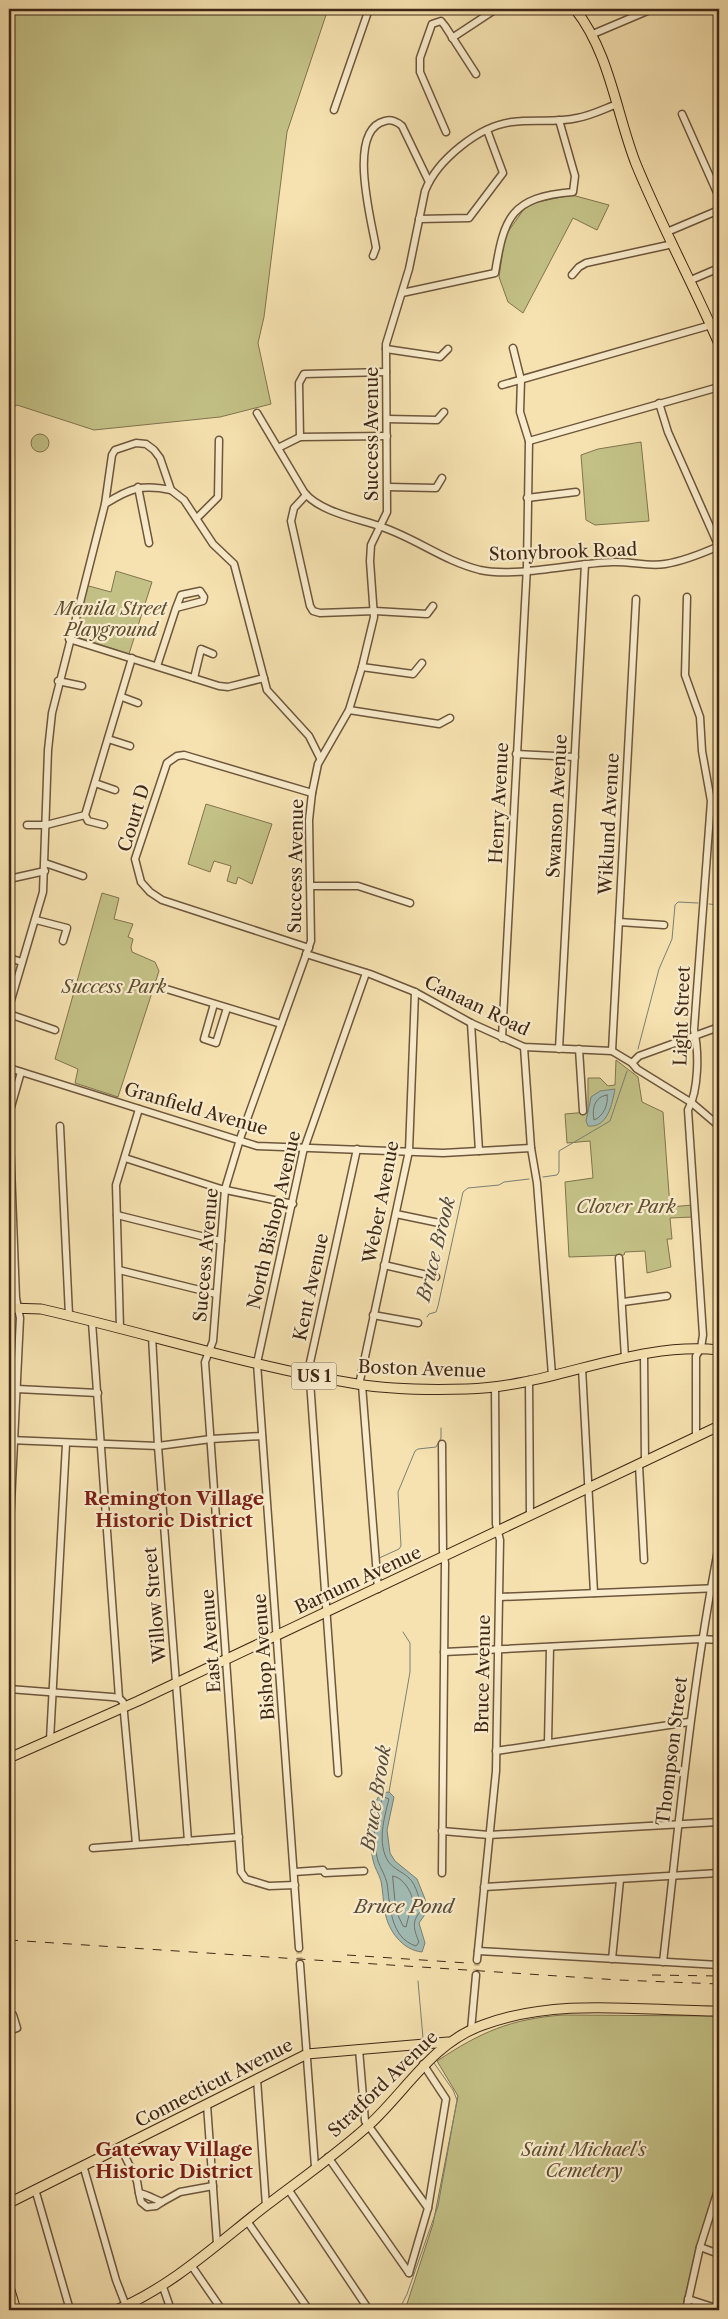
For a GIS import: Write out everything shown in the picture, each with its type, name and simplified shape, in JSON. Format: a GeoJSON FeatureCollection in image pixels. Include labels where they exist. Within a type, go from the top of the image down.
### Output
{"type":"FeatureCollection","features":[{"type":"Feature","properties":{"kind":"main road"},"geometry":{"type":"LineString","coordinates":[[568,9],[592,34]]}},
{"type":"Feature","properties":{"kind":"main road"},"geometry":{"type":"LineString","coordinates":[[575,9],[592,34],[636,164],[719,344]]}},
{"type":"Feature","properties":{"kind":"main road","name":"Boston Avenue"},"geometry":{"type":"LineString","coordinates":[[14,1308],[41,1309],[69,1315],[257,1363],[360,1385],[421,1388],[495,1387],[644,1355],[701,1348],[719,1350]]}},
{"type":"Feature","properties":{"kind":"main road","name":"Barnum Avenue"},"geometry":{"type":"LineString","coordinates":[[9,1758],[125,1707],[378,1589],[719,1426]]}},
{"type":"Feature","properties":{"kind":"main road","name":"Stratford Avenue"},"geometry":{"type":"LineString","coordinates":[[116,2310],[163,2286],[328,2158],[368,2126],[398,2097],[423,2064],[448,2042],[471,2030],[506,2018],[558,2009],[719,2011]]}},
{"type":"Feature","properties":{"kind":"main road","name":"Connecticut Avenue"},"geometry":{"type":"LineString","coordinates":[[9,2203],[307,2054],[448,2042]]}},
{"type":"Feature","properties":{"kind":"main road"},"geometry":{"type":"LineString","coordinates":[[430,2043],[436,2054]]}},
{"type":"Feature","properties":{"kind":"main road"},"geometry":{"type":"LineString","coordinates":[[9,2287],[16,2310]]}},
{"type":"Feature","properties":{"kind":"street"},"geometry":{"type":"LineString","coordinates":[[334,110],[369,9]]}},
{"type":"Feature","properties":{"kind":"street"},"geometry":{"type":"LineString","coordinates":[[452,38],[496,9]]}},
{"type":"Feature","properties":{"kind":"street"},"geometry":{"type":"LineString","coordinates":[[592,34],[640,11],[652,9]]}},
{"type":"Feature","properties":{"kind":"street"},"geometry":{"type":"LineString","coordinates":[[446,132],[420,72],[419,64],[430,28],[435,21],[441,21],[476,74]]}},
{"type":"Feature","properties":{"kind":"street","name":"Success Avenue"},"geometry":{"type":"LineString","coordinates":[[209,1350],[213,1341],[225,1189],[239,1141],[307,951],[312,928],[309,820],[312,793],[320,758],[349,710],[362,667],[375,611],[370,555],[373,539],[387,512],[386,349],[389,332],[410,269],[423,196],[429,182],[452,153],[487,130],[509,122],[578,118],[617,104]]}},
{"type":"Feature","properties":{"kind":"street"},"geometry":{"type":"LineString","coordinates":[[682,114],[719,197]]}},
{"type":"Feature","properties":{"kind":"street"},"geometry":{"type":"LineString","coordinates":[[373,256],[376,248],[364,182],[363,164],[369,136],[375,126],[389,120],[402,126],[429,182]]}},
{"type":"Feature","properties":{"kind":"street"},"geometry":{"type":"LineString","coordinates":[[402,293],[495,273],[504,228],[513,214],[525,204],[538,198],[573,192],[575,176],[559,120]]}},
{"type":"Feature","properties":{"kind":"street"},"geometry":{"type":"LineString","coordinates":[[419,219],[469,218],[482,198],[500,179],[503,168],[487,130]]}},
{"type":"Feature","properties":{"kind":"street"},"geometry":{"type":"LineString","coordinates":[[667,232],[719,210]]}},
{"type":"Feature","properties":{"kind":"street"},"geometry":{"type":"LineString","coordinates":[[572,275],[584,264],[673,244]]}},
{"type":"Feature","properties":{"kind":"street"},"geometry":{"type":"LineString","coordinates":[[691,280],[719,268]]}},
{"type":"Feature","properties":{"kind":"street"},"geometry":{"type":"LineString","coordinates":[[502,385],[711,325]]}},
{"type":"Feature","properties":{"kind":"street","name":"Henry Avenue"},"geometry":{"type":"LineString","coordinates":[[502,1038],[527,570],[529,441],[520,412],[521,380],[513,348]]}},
{"type":"Feature","properties":{"kind":"street"},"geometry":{"type":"LineString","coordinates":[[386,349],[440,357],[448,349]]}},
{"type":"Feature","properties":{"kind":"street"},"geometry":{"type":"LineString","coordinates":[[300,437],[299,383],[302,375],[312,372],[386,372]]}},
{"type":"Feature","properties":{"kind":"street"},"geometry":{"type":"LineString","coordinates":[[529,441],[719,387]]}},
{"type":"Feature","properties":{"kind":"street"},"geometry":{"type":"LineString","coordinates":[[659,403],[668,432],[719,546]]}},
{"type":"Feature","properties":{"kind":"street"},"geometry":{"type":"LineString","coordinates":[[387,419],[436,420],[444,412]]}},
{"type":"Feature","properties":{"kind":"street"},"geometry":{"type":"LineString","coordinates":[[257,413],[306,495],[294,508],[291,521],[312,608],[320,613],[375,611],[427,614],[433,606]]}},
{"type":"Feature","properties":{"kind":"street"},"geometry":{"type":"LineString","coordinates":[[278,448],[300,437],[387,436]]}},
{"type":"Feature","properties":{"kind":"street"},"geometry":{"type":"LineString","coordinates":[[197,518],[218,497],[219,440]]}},
{"type":"Feature","properties":{"kind":"street"},"geometry":{"type":"LineString","coordinates":[[9,1007],[43,892],[48,750],[58,681],[105,504],[112,456],[115,450],[123,446],[146,444],[160,458],[171,490]]}},
{"type":"Feature","properties":{"kind":"street"},"geometry":{"type":"LineString","coordinates":[[388,487],[436,488],[442,478]]}},
{"type":"Feature","properties":{"kind":"street"},"geometry":{"type":"LineString","coordinates":[[105,504],[120,494],[138,487],[153,486],[171,490],[184,500],[213,544],[234,564],[270,695],[308,736],[320,758]]}},
{"type":"Feature","properties":{"kind":"street"},"geometry":{"type":"LineString","coordinates":[[138,487],[149,543]]}},
{"type":"Feature","properties":{"kind":"street"},"geometry":{"type":"LineString","coordinates":[[528,498],[576,492]]}},
{"type":"Feature","properties":{"kind":"street","name":"Stonybrook Road"},"geometry":{"type":"LineString","coordinates":[[306,495],[336,511],[366,523],[403,534],[458,564],[482,570],[527,570],[613,562],[659,565],[688,559],[719,546]]}},
{"type":"Feature","properties":{"kind":"street","name":"Swanson Avenue"},"geometry":{"type":"LineString","coordinates":[[559,1049],[585,564]]}},
{"type":"Feature","properties":{"kind":"street","name":"Light Street"},"geometry":{"type":"LineString","coordinates":[[687,597],[685,675],[700,717],[702,751],[710,800],[694,1030],[698,1043],[694,1098],[688,1110],[703,1335],[701,1348],[696,1356],[696,1437]]}},
{"type":"Feature","properties":{"kind":"street","name":"Wiklund Avenue"},"geometry":{"type":"LineString","coordinates":[[612,1051],[636,599]]}},
{"type":"Feature","properties":{"kind":"street"},"geometry":{"type":"LineString","coordinates":[[158,666],[176,608]]}},
{"type":"Feature","properties":{"kind":"street"},"geometry":{"type":"LineString","coordinates":[[69,639],[228,688],[264,678]]}},
{"type":"Feature","properties":{"kind":"street"},"geometry":{"type":"LineString","coordinates":[[194,678],[201,649],[213,654]]}},
{"type":"Feature","properties":{"kind":"street"},"geometry":{"type":"LineString","coordinates":[[104,825],[88,821],[85,815],[122,697],[132,658]]}},
{"type":"Feature","properties":{"kind":"street"},"geometry":{"type":"LineString","coordinates":[[362,667],[413,674],[422,662]]}},
{"type":"Feature","properties":{"kind":"street"},"geometry":{"type":"LineString","coordinates":[[58,681],[82,686]]}},
{"type":"Feature","properties":{"kind":"street"},"geometry":{"type":"LineString","coordinates":[[122,697],[138,703]]}},
{"type":"Feature","properties":{"kind":"street"},"geometry":{"type":"LineString","coordinates":[[349,710],[439,724],[450,718]]}},
{"type":"Feature","properties":{"kind":"street"},"geometry":{"type":"LineString","coordinates":[[108,739],[130,746]]}},
{"type":"Feature","properties":{"kind":"street"},"geometry":{"type":"LineString","coordinates":[[516,754],[575,757]]}},
{"type":"Feature","properties":{"kind":"street","name":"Court D"},"geometry":{"type":"LineString","coordinates":[[307,951],[162,900],[141,882],[135,859],[166,763],[177,756],[184,755],[312,793]]}},
{"type":"Feature","properties":{"kind":"street"},"geometry":{"type":"LineString","coordinates":[[95,783],[115,790]]}},
{"type":"Feature","properties":{"kind":"street"},"geometry":{"type":"LineString","coordinates":[[27,825],[46,825],[85,815]]}},
{"type":"Feature","properties":{"kind":"street"},"geometry":{"type":"LineString","coordinates":[[45,863],[83,876]]}},
{"type":"Feature","properties":{"kind":"street"},"geometry":{"type":"LineString","coordinates":[[9,879],[45,871]]}},
{"type":"Feature","properties":{"kind":"street"},"geometry":{"type":"LineString","coordinates":[[311,886],[358,886],[410,903]]}},
{"type":"Feature","properties":{"kind":"street"},"geometry":{"type":"LineString","coordinates":[[36,920],[67,928],[64,940]]}},
{"type":"Feature","properties":{"kind":"street"},"geometry":{"type":"LineString","coordinates":[[619,922],[664,925]]}},
{"type":"Feature","properties":{"kind":"street","name":"Canaan Road"},"geometry":{"type":"LineString","coordinates":[[307,951],[414,992],[472,1023],[524,1047],[612,1051],[692,1103],[719,1126]]}},
{"type":"Feature","properties":{"kind":"street"},"geometry":{"type":"LineString","coordinates":[[9,958],[22,962]]}},
{"type":"Feature","properties":{"kind":"street","name":"North Bishop Avenue"},"geometry":{"type":"LineString","coordinates":[[257,1363],[304,1148],[366,973]]}},
{"type":"Feature","properties":{"kind":"street"},"geometry":{"type":"LineString","coordinates":[[160,987],[281,1024]]}},
{"type":"Feature","properties":{"kind":"street","name":"Weber Avenue"},"geometry":{"type":"LineString","coordinates":[[378,1589],[360,1385],[373,1315],[409,1151],[414,992]]}},
{"type":"Feature","properties":{"kind":"street"},"geometry":{"type":"LineString","coordinates":[[214,1004],[204,1039],[216,1043],[227,1008]]}},
{"type":"Feature","properties":{"kind":"street"},"geometry":{"type":"LineString","coordinates":[[9,1014],[56,1030]]}},
{"type":"Feature","properties":{"kind":"street"},"geometry":{"type":"LineString","coordinates":[[472,1023],[479,1152]]}},
{"type":"Feature","properties":{"kind":"street"},"geometry":{"type":"LineString","coordinates":[[632,1063],[639,1056],[719,1028]]}},
{"type":"Feature","properties":{"kind":"street"},"geometry":{"type":"LineString","coordinates":[[524,1047],[531,1148],[537,1183],[552,1375]]}},
{"type":"Feature","properties":{"kind":"street"},"geometry":{"type":"LineString","coordinates":[[579,1049],[583,1111]]}},
{"type":"Feature","properties":{"kind":"street","name":"Granfield Avenue"},"geometry":{"type":"LineString","coordinates":[[9,1068],[257,1146],[409,1151],[443,1154],[531,1148]]}},
{"type":"Feature","properties":{"kind":"street"},"geometry":{"type":"LineString","coordinates":[[9,1546],[12,1440],[17,1389],[20,1318],[14,1308],[9,1114],[21,1072]]}},
{"type":"Feature","properties":{"kind":"street"},"geometry":{"type":"LineString","coordinates":[[120,1328],[116,1186],[139,1109]]}},
{"type":"Feature","properties":{"kind":"street"},"geometry":{"type":"LineString","coordinates":[[60,1126],[69,1315]]}},
{"type":"Feature","properties":{"kind":"street","name":"Kent Avenue"},"geometry":{"type":"LineString","coordinates":[[338,1773],[309,1366],[357,1149]]}},
{"type":"Feature","properties":{"kind":"street"},"geometry":{"type":"LineString","coordinates":[[125,1158],[225,1189],[293,1204]]}},
{"type":"Feature","properties":{"kind":"street"},"geometry":{"type":"LineString","coordinates":[[396,1214],[444,1224]]}},
{"type":"Feature","properties":{"kind":"street"},"geometry":{"type":"LineString","coordinates":[[117,1215],[221,1241]]}},
{"type":"Feature","properties":{"kind":"street"},"geometry":{"type":"LineString","coordinates":[[619,1258],[626,1358]]}},
{"type":"Feature","properties":{"kind":"street"},"geometry":{"type":"LineString","coordinates":[[384,1265],[436,1277]]}},
{"type":"Feature","properties":{"kind":"street"},"geometry":{"type":"LineString","coordinates":[[119,1270],[216,1294]]}},
{"type":"Feature","properties":{"kind":"street"},"geometry":{"type":"LineString","coordinates":[[623,1302],[667,1296]]}},
{"type":"Feature","properties":{"kind":"street"},"geometry":{"type":"LineString","coordinates":[[373,1315],[418,1323]]}},
{"type":"Feature","properties":{"kind":"street"},"geometry":{"type":"LineString","coordinates":[[92,1322],[120,1698],[125,1707],[136,1844]]}},
{"type":"Feature","properties":{"kind":"street","name":"Willow Street"},"geometry":{"type":"LineString","coordinates":[[152,1336],[158,1446],[188,1841]]}},
{"type":"Feature","properties":{"kind":"street","name":"East Avenue"},"geometry":{"type":"LineString","coordinates":[[209,1350],[205,1362],[242,1872],[244,1878],[269,1886],[295,1885]]}},
{"type":"Feature","properties":{"kind":"street"},"geometry":{"type":"LineString","coordinates":[[644,1355],[642,1463],[644,1560]]}},
{"type":"Feature","properties":{"kind":"street","name":"Bishop Avenue"},"geometry":{"type":"LineString","coordinates":[[257,1363],[299,1948]]}},
{"type":"Feature","properties":{"kind":"street"},"geometry":{"type":"LineString","coordinates":[[582,1368],[594,1593]]}},
{"type":"Feature","properties":{"kind":"street"},"geometry":{"type":"LineString","coordinates":[[528,1380],[530,1516]]}},
{"type":"Feature","properties":{"kind":"street","name":"Bruce Avenue"},"geometry":{"type":"LineString","coordinates":[[477,1960],[496,1751],[500,1540],[498,1532],[495,1387]]}},
{"type":"Feature","properties":{"kind":"street"},"geometry":{"type":"LineString","coordinates":[[17,1389],[98,1393]]}},
{"type":"Feature","properties":{"kind":"street"},"geometry":{"type":"LineString","coordinates":[[12,1440],[66,1444],[158,1446],[211,1439],[262,1436]]}},
{"type":"Feature","properties":{"kind":"street"},"geometry":{"type":"LineString","coordinates":[[50,1740],[66,1444]]}},
{"type":"Feature","properties":{"kind":"street"},"geometry":{"type":"LineString","coordinates":[[442,1444],[444,1557],[442,1873]]}},
{"type":"Feature","properties":{"kind":"street","name":"Thompson Street"},"geometry":{"type":"LineString","coordinates":[[663,1962],[689,1722],[701,1639],[719,1545]]}},
{"type":"Feature","properties":{"kind":"street"},"geometry":{"type":"LineString","coordinates":[[500,1597],[719,1588]]}},
{"type":"Feature","properties":{"kind":"street"},"geometry":{"type":"LineString","coordinates":[[444,1652],[701,1639],[719,1640]]}},
{"type":"Feature","properties":{"kind":"street"},"geometry":{"type":"LineString","coordinates":[[548,1743],[550,1647]]}},
{"type":"Feature","properties":{"kind":"street"},"geometry":{"type":"LineString","coordinates":[[9,1689],[120,1698]]}},
{"type":"Feature","properties":{"kind":"street"},"geometry":{"type":"LineString","coordinates":[[496,1751],[689,1722]]}},
{"type":"Feature","properties":{"kind":"street"},"geometry":{"type":"LineString","coordinates":[[442,1831],[489,1835],[719,1822]]}},
{"type":"Feature","properties":{"kind":"street"},"geometry":{"type":"LineString","coordinates":[[93,1848],[239,1837]]}},
{"type":"Feature","properties":{"kind":"street"},"geometry":{"type":"LineString","coordinates":[[294,1872],[323,1870],[326,1873],[364,1871]]}},
{"type":"Feature","properties":{"kind":"street"},"geometry":{"type":"LineString","coordinates":[[484,1887],[719,1874]]}},
{"type":"Feature","properties":{"kind":"street"},"geometry":{"type":"LineString","coordinates":[[612,1959],[620,1880]]}},
{"type":"Feature","properties":{"kind":"street"},"geometry":{"type":"LineString","coordinates":[[478,1951],[719,1965]]}},
{"type":"Feature","properties":{"kind":"street"},"geometry":{"type":"LineString","coordinates":[[300,1964],[315,2167]]}},
{"type":"Feature","properties":{"kind":"street"},"geometry":{"type":"LineString","coordinates":[[471,2030],[476,1975]]}},
{"type":"Feature","properties":{"kind":"street"},"geometry":{"type":"LineString","coordinates":[[9,2031],[16,2028],[13,2015]]}},
{"type":"Feature","properties":{"kind":"street"},"geometry":{"type":"LineString","coordinates":[[359,2049],[365,2121],[372,2128],[428,2208]]}},
{"type":"Feature","properties":{"kind":"street"},"geometry":{"type":"LineString","coordinates":[[328,2158],[409,2273],[428,2208],[446,2099],[423,2064]]}},
{"type":"Feature","properties":{"kind":"street"},"geometry":{"type":"LineString","coordinates":[[257,2079],[266,2206]]}},
{"type":"Feature","properties":{"kind":"street"},"geometry":{"type":"LineString","coordinates":[[207,2105],[217,2244]]}},
{"type":"Feature","properties":{"kind":"street"},"geometry":{"type":"LineString","coordinates":[[121,2148],[137,2181],[141,2202],[147,2207],[156,2206],[180,2192],[213,2186]]}},
{"type":"Feature","properties":{"kind":"street"},"geometry":{"type":"LineString","coordinates":[[83,2165],[116,2280],[126,2306]]}},
{"type":"Feature","properties":{"kind":"street"},"geometry":{"type":"LineString","coordinates":[[686,2310],[700,2247],[717,2201],[719,2187]]}},
{"type":"Feature","properties":{"kind":"street"},"geometry":{"type":"LineString","coordinates":[[288,2189],[369,2310]]}},
{"type":"Feature","properties":{"kind":"street"},"geometry":{"type":"LineString","coordinates":[[35,2190],[70,2310]]}},
{"type":"Feature","properties":{"kind":"street"},"geometry":{"type":"LineString","coordinates":[[139,2193],[162,2202]]}},
{"type":"Feature","properties":{"kind":"street"},"geometry":{"type":"LineString","coordinates":[[247,2221],[309,2310]]}},
{"type":"Feature","properties":{"kind":"street"},"geometry":{"type":"LineString","coordinates":[[700,2247],[719,2254]]}},
{"type":"Feature","properties":{"kind":"street"},"geometry":{"type":"LineString","coordinates":[[191,2264],[222,2310]]}},
{"type":"Feature","properties":{"kind":"street"},"geometry":{"type":"LineString","coordinates":[[163,2286],[171,2310]]}},
{"type":"Feature","properties":{"kind":"street"},"geometry":{"type":"LineString","coordinates":[[688,2299],[719,2309]]}},
{"type":"Feature","properties":{"kind":"green space"},"geometry":{"type":"Polygon","coordinates":[[[9,9],[328,9],[287,132],[264,317],[258,343],[271,404],[220,417],[94,430],[17,405],[9,409],[9,9]]]}},
{"type":"Feature","properties":{"kind":"green space"},"geometry":{"type":"Polygon","coordinates":[[[572,195],[609,205],[597,230],[573,218],[523,313],[508,302],[499,277],[505,236],[524,209],[537,202],[572,195]]]}},
{"type":"Feature","properties":{"kind":"green space"},"geometry":{"type":"Polygon","coordinates":[[[40,434],[46,437],[49,443],[46,449],[40,452],[34,449],[31,443],[34,437],[40,434]]]}},
{"type":"Feature","properties":{"kind":"green space"},"geometry":{"type":"Polygon","coordinates":[[[641,442],[649,521],[595,525],[586,520],[581,455],[598,449],[641,442]]]}},
{"type":"Feature","properties":{"kind":"green space","name":"Manila Street Playground"},"geometry":{"type":"Polygon","coordinates":[[[116,571],[152,582],[129,654],[74,636],[85,585],[111,592],[116,571]]]}},
{"type":"Feature","properties":{"kind":"green space"},"geometry":{"type":"Polygon","coordinates":[[[206,804],[272,824],[252,884],[238,877],[236,884],[227,881],[231,866],[214,861],[210,872],[188,864],[206,804]]]}},
{"type":"Feature","properties":{"kind":"green space","name":"Success Park"},"geometry":{"type":"Polygon","coordinates":[[[102,893],[119,898],[114,919],[133,924],[128,937],[133,939],[132,952],[155,962],[159,971],[118,1097],[75,1083],[78,1069],[55,1059],[102,893]]]}},
{"type":"Feature","properties":{"kind":"green space","name":"Clover Park"},"geometry":{"type":"Polygon","coordinates":[[[616,1060],[638,1077],[642,1102],[663,1112],[670,1207],[692,1205],[693,1217],[670,1218],[672,1239],[667,1239],[671,1267],[647,1273],[645,1251],[625,1252],[624,1255],[569,1257],[565,1182],[593,1178],[590,1141],[567,1143],[565,1114],[588,1112],[588,1078],[600,1078],[608,1086],[615,1085],[616,1060]]]}},
{"type":"Feature","properties":{"kind":"green space","name":"Saint Michael's Cemetery"},"geometry":{"type":"Polygon","coordinates":[[[563,2015],[719,2016],[719,2178],[696,2248],[682,2310],[405,2310],[433,2224],[458,2096],[437,2061],[468,2042],[497,2029],[527,2020],[563,2015]]]}},
{"type":"Feature","properties":{"kind":"water"},"geometry":{"type":"Polygon","coordinates":[[[615,1089],[605,1119],[595,1126],[588,1126],[586,1121],[591,1097],[600,1091],[615,1089]]]}},
{"type":"Feature","properties":{"kind":"water","name":"Bruce Pond"},"geometry":{"type":"Polygon","coordinates":[[[389,1792],[394,1797],[387,1830],[390,1853],[395,1861],[417,1879],[425,1899],[426,1913],[419,1923],[425,1943],[422,1952],[402,1943],[389,1926],[381,1881],[374,1865],[370,1842],[371,1816],[376,1800],[381,1793],[389,1792]]]}},
{"type":"Feature","properties":{"kind":"waterway","name":"Bruce Brook"},"geometry":{"type":"LineString","coordinates":[[638,1049],[659,969],[672,939],[675,905],[678,902],[698,903]]}},
{"type":"Feature","properties":{"kind":"waterway","name":"Bruce Brook"},"geometry":{"type":"LineString","coordinates":[[709,904],[719,905]]}},
{"type":"Feature","properties":{"kind":"waterway","name":"Bruce Brook"},"geometry":{"type":"LineString","coordinates":[[543,1177],[557,1175],[559,1172],[559,1151],[610,1121],[627,1071]]}},
{"type":"Feature","properties":{"kind":"waterway","name":"Bruce Brook"},"geometry":{"type":"LineString","coordinates":[[427,1317],[429,1314],[436,1312],[438,1306],[463,1192],[468,1188],[499,1185],[504,1182],[529,1179]]}},
{"type":"Feature","properties":{"kind":"waterway","name":"Bruce Brook"},"geometry":{"type":"LineString","coordinates":[[377,1559],[399,1549],[401,1546],[398,1492],[415,1451],[436,1447],[441,1438],[441,1428]]}},
{"type":"Feature","properties":{"kind":"waterway","name":"Bruce Brook"},"geometry":{"type":"LineString","coordinates":[[389,1792],[410,1672],[410,1643],[403,1632]]}},
{"type":"Feature","properties":{"kind":"waterway","name":"Bruce Brook"},"geometry":{"type":"LineString","coordinates":[[418,1981],[423,2038]]}},
{"type":"Feature","properties":{"kind":"waterway","name":"Bruce Brook"},"geometry":{"type":"LineString","coordinates":[[399,2310],[407,2294],[438,2206],[457,2100],[453,2090],[434,2063]]}},
{"type":"Feature","properties":{"kind":"tunnel"},"geometry":{"type":"LineString","coordinates":[[299,1948],[300,1964]]}},
{"type":"Feature","properties":{"kind":"tunnel"},"geometry":{"type":"LineString","coordinates":[[476,1975],[477,1960]]}},
{"type":"Feature","properties":{"kind":"railway"},"geometry":{"type":"LineString","coordinates":[[9,1940],[619,1980],[719,1984]]}},
{"type":"Feature","properties":{"kind":"railway"},"geometry":{"type":"LineString","coordinates":[[347,1955],[467,1963]]}},
{"type":"Feature","properties":{"kind":"railway"},"geometry":{"type":"LineString","coordinates":[[652,1975],[719,1976]]}},
{"type":"Feature","properties":{"kind":"district","name":"Remington Village Historic District"},"geometry":{"type":"Point","coordinates":[174,1509]}},
{"type":"Feature","properties":{"kind":"district","name":"Gateway Village Historic District"},"geometry":{"type":"Point","coordinates":[174,2160]}}]}
